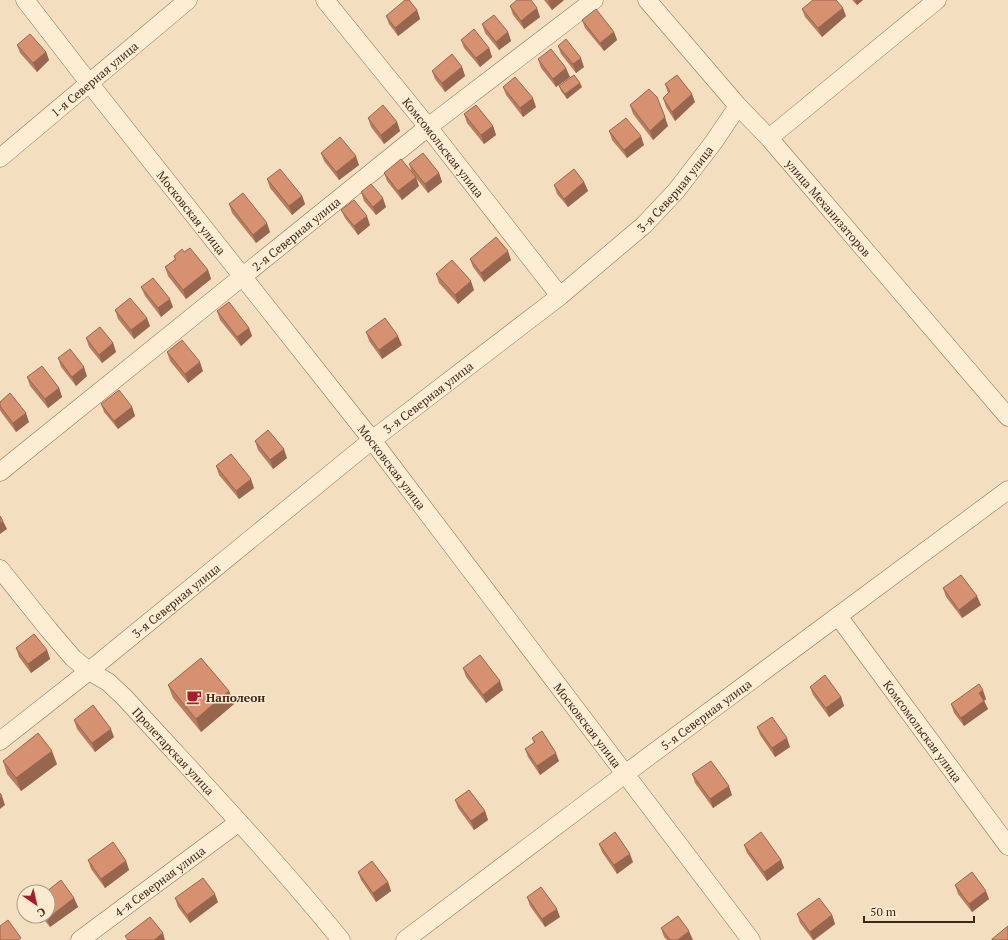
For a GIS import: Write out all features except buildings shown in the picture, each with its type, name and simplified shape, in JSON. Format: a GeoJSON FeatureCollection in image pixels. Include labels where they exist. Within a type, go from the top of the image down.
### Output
{"type":"FeatureCollection","features":[{"type":"Feature","properties":{"kind":"street","name":"Московская улица"},"geometry":{"type":"LineString","coordinates":[[25,0],[372,440],[751,940]]}},
{"type":"Feature","properties":{"kind":"street","name":"1-я Северная улица"},"geometry":{"type":"LineString","coordinates":[[0,158],[90,84],[188,0]]}},
{"type":"Feature","properties":{"kind":"street","name":"Комсомольская улица"},"geometry":{"type":"LineString","coordinates":[[325,0],[428,127],[560,296]]}},
{"type":"Feature","properties":{"kind":"street","name":"2-я Северная улица"},"geometry":{"type":"LineString","coordinates":[[0,472],[428,127],[594,0]]}},
{"type":"Feature","properties":{"kind":"street","name":"улица Механизаторов"},"geometry":{"type":"LineString","coordinates":[[647,0],[738,106],[769,138],[1008,417]]}},
{"type":"Feature","properties":{"kind":"street"},"geometry":{"type":"LineString","coordinates":[[769,138],[937,0]]}},
{"type":"Feature","properties":{"kind":"street","name":"3-я Северная улица"},"geometry":{"type":"LineString","coordinates":[[0,741],[89,671],[372,440],[560,296],[644,226],[676,191],[714,143],[738,106]]}},
{"type":"Feature","properties":{"kind":"street","name":"5-я Северная улица"},"geometry":{"type":"LineString","coordinates":[[405,940],[625,774],[1008,490]]}},
{"type":"Feature","properties":{"kind":"street","name":"Пролетарская улица"},"geometry":{"type":"LineString","coordinates":[[0,569],[73,658],[89,671],[108,682],[125,698],[239,822],[311,903],[341,940]]}},
{"type":"Feature","properties":{"kind":"street","name":"Комсомольская улица"},"geometry":{"type":"LineString","coordinates":[[838,616],[1008,846]]}},
{"type":"Feature","properties":{"kind":"street","name":"4-я Северная улица"},"geometry":{"type":"LineString","coordinates":[[80,940],[239,822]]}},
{"type":"Feature","properties":{"kind":"place","name":"Наполеон"},"geometry":{"type":"Point","coordinates":[194,697]}}]}
